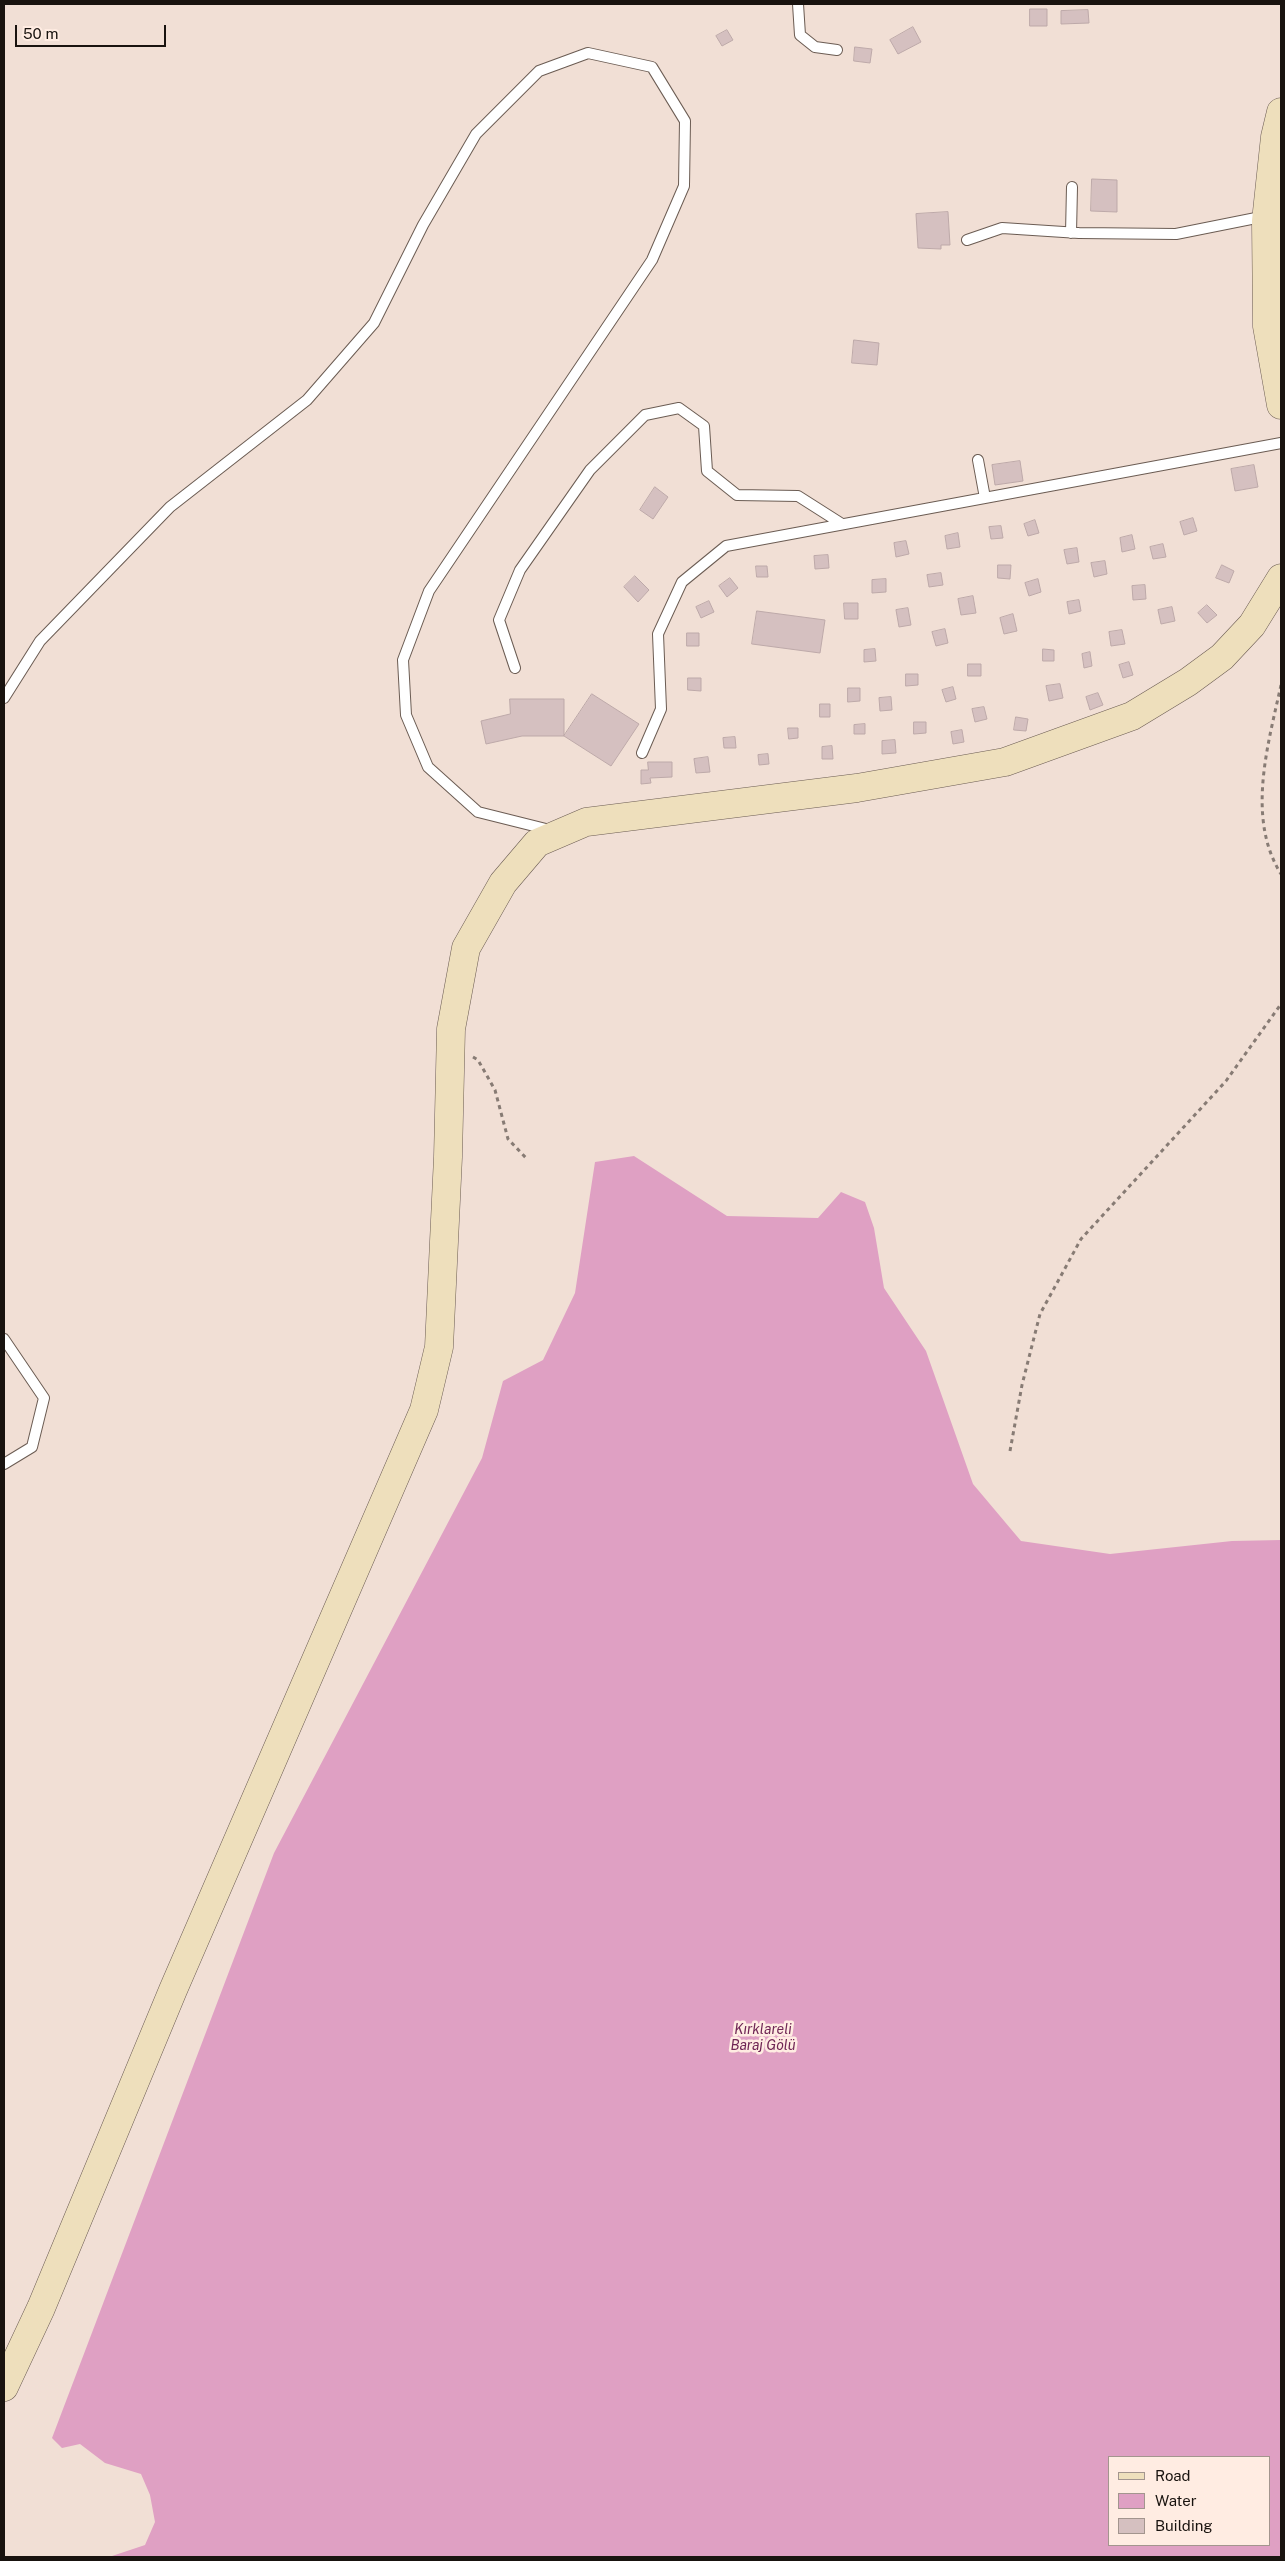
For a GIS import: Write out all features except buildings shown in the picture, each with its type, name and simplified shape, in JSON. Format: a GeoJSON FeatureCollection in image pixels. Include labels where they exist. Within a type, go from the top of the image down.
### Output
{"type":"FeatureCollection","features":[{"type":"Feature","properties":{"kind":"street"},"geometry":{"type":"LineString","coordinates":[[1281,112],[1275,137],[1267,216],[1267,326],[1281,405]]}},
{"type":"Feature","properties":{"kind":"street"},"geometry":{"type":"LineString","coordinates":[[4,2387],[41,2308],[172,1990],[424,1410],[439,1347],[448,1157],[451,1040],[466,948],[503,882],[537,843],[586,822],[857,788],[1005,762],[1132,716],[1188,682],[1222,657],[1252,625],[1281,578]]}},
{"type":"Feature","properties":{"kind":"lane"},"geometry":{"type":"LineString","coordinates":[[798,4],[800,35],[815,47],[837,50]]}},
{"type":"Feature","properties":{"kind":"lane"},"geometry":{"type":"LineString","coordinates":[[4,698],[40,641],[170,508],[307,400],[374,323],[423,225],[476,134],[538,72],[588,53],[652,67],[685,121],[684,186],[652,260],[429,591],[402,660],[406,715],[428,767],[478,812],[561,833]]}},
{"type":"Feature","properties":{"kind":"lane"},"geometry":{"type":"LineString","coordinates":[[1071,233],[1072,187]]}},
{"type":"Feature","properties":{"kind":"lane"},"geometry":{"type":"LineString","coordinates":[[967,240],[1002,228],[1071,233],[1176,234],[1267,216]]}},
{"type":"Feature","properties":{"kind":"lane"},"geometry":{"type":"LineString","coordinates":[[515,668],[499,620],[520,570],[590,470],[645,415],[679,408],[704,426],[708,471],[738,495],[798,496],[842,524]]}},
{"type":"Feature","properties":{"kind":"lane"},"geometry":{"type":"LineString","coordinates":[[642,753],[661,709],[658,634],[682,582],[726,546],[1281,443]]}},
{"type":"Feature","properties":{"kind":"lane"},"geometry":{"type":"LineString","coordinates":[[978,460],[985,498]]}},
{"type":"Feature","properties":{"kind":"lane"},"geometry":{"type":"LineString","coordinates":[[4,1339],[44,1398],[32,1447],[4,1464]]}},
{"type":"Feature","properties":{"kind":"path"},"geometry":{"type":"LineString","coordinates":[[1281,684],[1272,729],[1261,808],[1270,856],[1281,874]]}},
{"type":"Feature","properties":{"kind":"path"},"geometry":{"type":"LineString","coordinates":[[1010,1451],[1022,1385],[1040,1314],[1081,1239],[1226,1081],[1281,1004]]}},
{"type":"Feature","properties":{"kind":"path"},"geometry":{"type":"LineString","coordinates":[[451,1040],[478,1060],[494,1090],[508,1138],[528,1160]]}},
{"type":"Feature","properties":{"kind":"water","name":"Kırklareli Baraj Gölü"},"geometry":{"type":"Polygon","coordinates":[[[634,1156],[727,1216],[818,1218],[841,1192],[865,1202],[874,1228],[884,1288],[926,1351],[973,1484],[1021,1541],[1110,1554],[1232,1541],[1281,1540],[1281,2557],[109,2557],[145,2545],[155,2522],[150,2495],[141,2474],[105,2463],[80,2444],[62,2448],[52,2438],[274,1853],[482,1458],[503,1381],[543,1360],[575,1293],[595,1162],[634,1156]]]}}]}
